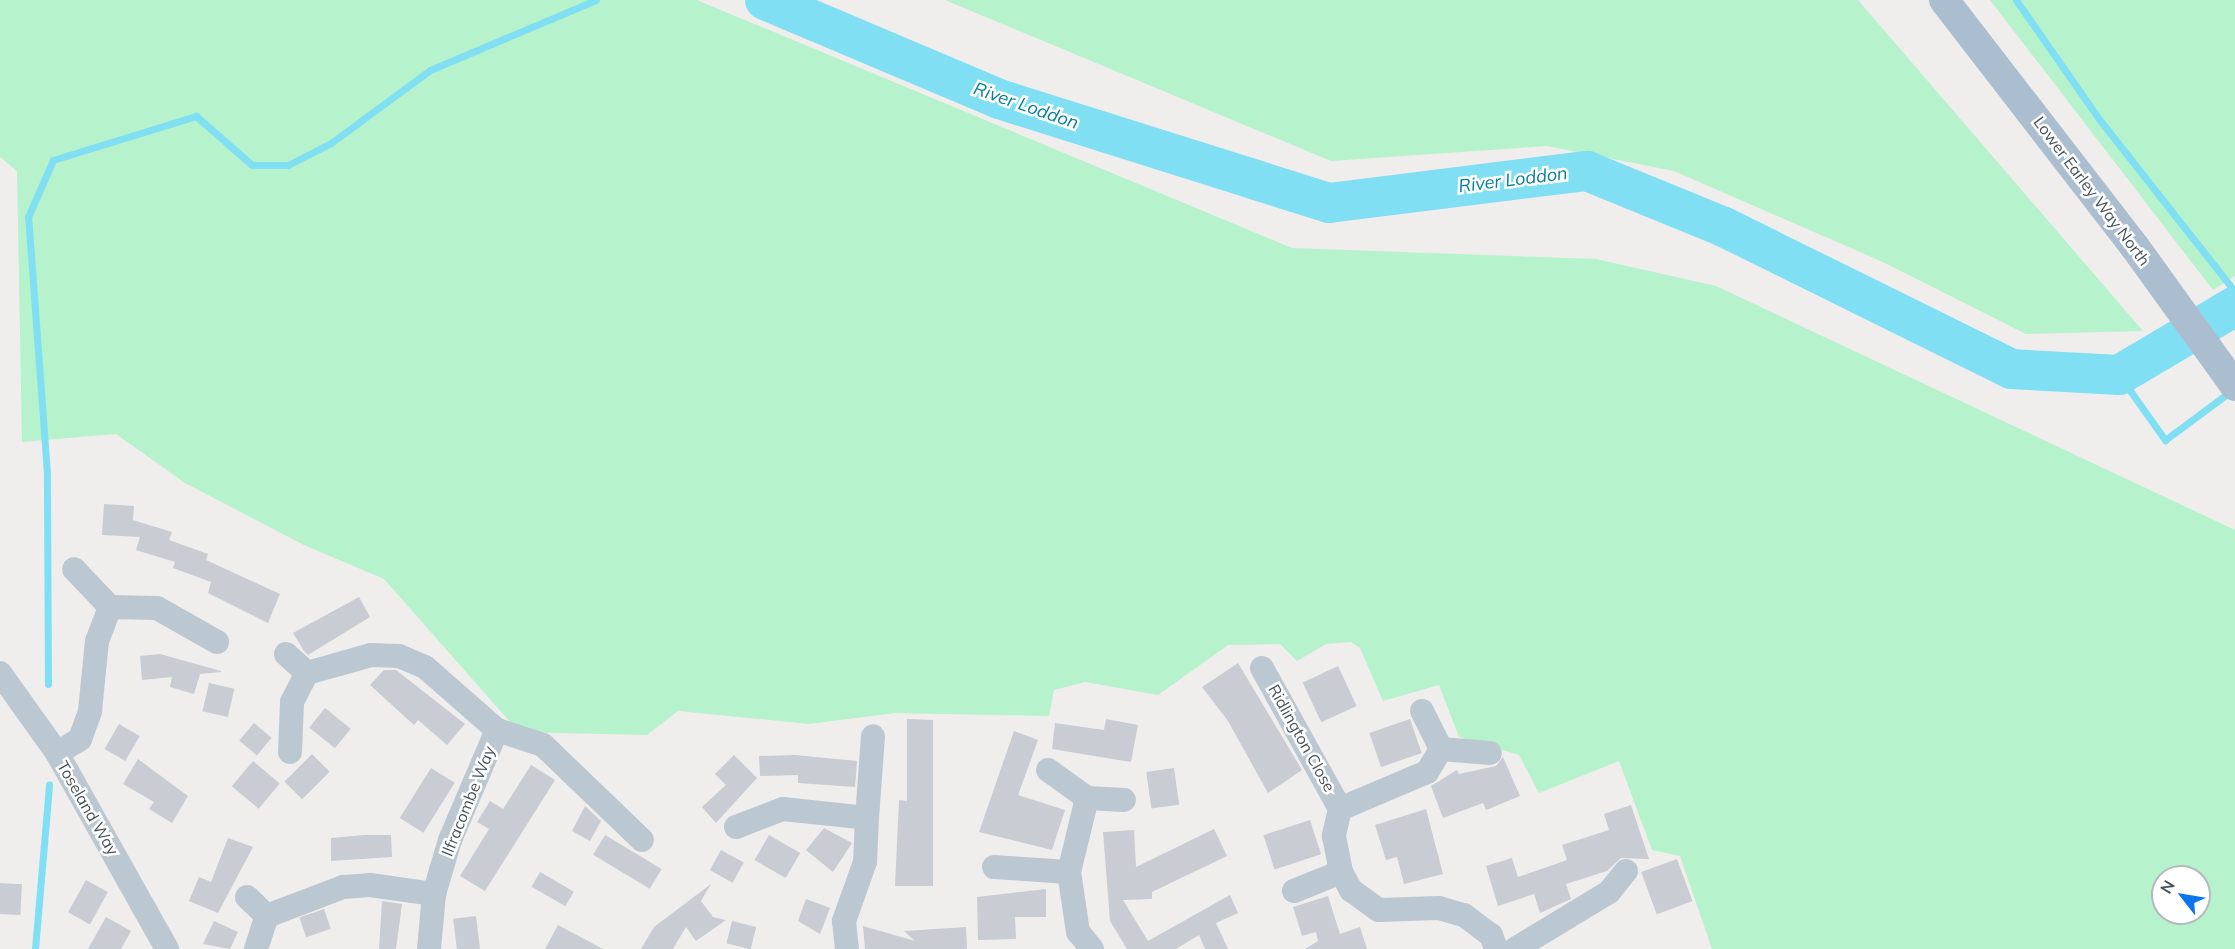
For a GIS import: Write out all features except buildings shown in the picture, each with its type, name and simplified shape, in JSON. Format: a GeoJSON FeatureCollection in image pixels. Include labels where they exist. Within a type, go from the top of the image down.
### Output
{"type":"FeatureCollection","features":[{"type":"Feature","properties":{"kind":"main road","name":"Lower Earley Way North"},"geometry":{"type":"LineString","coordinates":[[1944,0],[2068,158],[2235,386]]}},
{"type":"Feature","properties":{"kind":"street"},"geometry":{"type":"LineString","coordinates":[[74,569],[110,608],[157,608],[217,642]]}},
{"type":"Feature","properties":{"kind":"street"},"geometry":{"type":"LineString","coordinates":[[57,753],[80,739],[84,730],[97,641],[110,608]]}},
{"type":"Feature","properties":{"kind":"street"},"geometry":{"type":"LineString","coordinates":[[286,654],[307,673]]}},
{"type":"Feature","properties":{"kind":"street"},"geometry":{"type":"LineString","coordinates":[[290,752],[292,702],[307,673],[371,655],[399,656],[446,680],[497,730]]}},
{"type":"Feature","properties":{"kind":"street","name":"Ridlington Close"},"geometry":{"type":"LineString","coordinates":[[1262,668],[1340,809],[1334,836],[1341,872],[1351,890],[1379,910],[1439,908],[1464,915],[1491,935],[1496,949]]}},
{"type":"Feature","properties":{"kind":"street","name":"Toseland Way"},"geometry":{"type":"LineString","coordinates":[[0,673],[57,753],[167,949]]}},
{"type":"Feature","properties":{"kind":"street"},"geometry":{"type":"LineString","coordinates":[[1422,711],[1441,749],[1490,753]]}},
{"type":"Feature","properties":{"kind":"street","name":"Ilfracombe Way"},"geometry":{"type":"LineString","coordinates":[[429,949],[434,894],[450,840],[497,730],[543,745],[642,840]]}},
{"type":"Feature","properties":{"kind":"street"},"geometry":{"type":"LineString","coordinates":[[847,949],[844,921],[865,862],[873,736]]}},
{"type":"Feature","properties":{"kind":"street","name":"Ridlington Close"},"geometry":{"type":"LineString","coordinates":[[1340,809],[1426,772],[1441,749]]}},
{"type":"Feature","properties":{"kind":"street"},"geometry":{"type":"LineString","coordinates":[[1048,770],[1087,798],[1124,800]]}},
{"type":"Feature","properties":{"kind":"street"},"geometry":{"type":"LineString","coordinates":[[1087,798],[1069,872],[1078,932],[1092,949]]}},
{"type":"Feature","properties":{"kind":"street"},"geometry":{"type":"LineString","coordinates":[[736,827],[783,809],[867,818]]}},
{"type":"Feature","properties":{"kind":"street"},"geometry":{"type":"LineString","coordinates":[[994,867],[1069,872]]}},
{"type":"Feature","properties":{"kind":"street"},"geometry":{"type":"LineString","coordinates":[[1515,949],[1609,892],[1626,871]]}},
{"type":"Feature","properties":{"kind":"street"},"geometry":{"type":"LineString","coordinates":[[1294,891],[1341,872]]}},
{"type":"Feature","properties":{"kind":"street"},"geometry":{"type":"LineString","coordinates":[[267,916],[343,887],[370,885],[434,894]]}},
{"type":"Feature","properties":{"kind":"street"},"geometry":{"type":"LineString","coordinates":[[247,897],[267,916]]}},
{"type":"Feature","properties":{"kind":"street"},"geometry":{"type":"LineString","coordinates":[[256,949],[267,916]]}},
{"type":"Feature","properties":{"kind":"green space"},"geometry":{"type":"Polygon","coordinates":[[[0,0],[697,0],[1292,248],[1596,259],[1716,286],[2235,530],[2235,949],[1712,949],[1680,856],[1652,850],[1619,761],[1539,793],[1519,755],[1459,737],[1439,685],[1383,701],[1360,648],[1351,642],[1326,644],[1297,661],[1280,644],[1228,645],[1158,695],[1085,682],[1054,690],[1049,716],[895,713],[809,724],[678,711],[647,735],[519,732],[384,579],[304,545],[185,483],[116,434],[22,442],[17,171],[0,157],[0,0]]]}},
{"type":"Feature","properties":{"kind":"green space"},"geometry":{"type":"Polygon","coordinates":[[[945,0],[1858,0],[2143,331],[2026,334],[1883,262],[1674,171],[1547,146],[1331,161],[945,0]]]}},
{"type":"Feature","properties":{"kind":"green space"},"geometry":{"type":"Polygon","coordinates":[[[1990,0],[2235,0],[2235,276],[2213,290],[1990,0]]]}},
{"type":"Feature","properties":{"kind":"waterway"},"geometry":{"type":"LineString","coordinates":[[48,684],[47,473],[28,217],[53,160],[196,116],[252,165],[288,165],[331,143],[430,70],[596,0]]}},
{"type":"Feature","properties":{"kind":"waterway","name":"River Loddon"},"geometry":{"type":"LineString","coordinates":[[765,0],[999,99],[1329,203],[1587,171],[1724,227],[2011,369],[2119,375],[2235,306]]}},
{"type":"Feature","properties":{"kind":"waterway"},"geometry":{"type":"LineString","coordinates":[[2016,0],[2099,119],[2235,292]]}},
{"type":"Feature","properties":{"kind":"waterway"},"geometry":{"type":"LineString","coordinates":[[2119,375],[2165,440],[2231,391]]}},
{"type":"Feature","properties":{"kind":"waterway"},"geometry":{"type":"LineString","coordinates":[[35,949],[49,785]]}}]}
